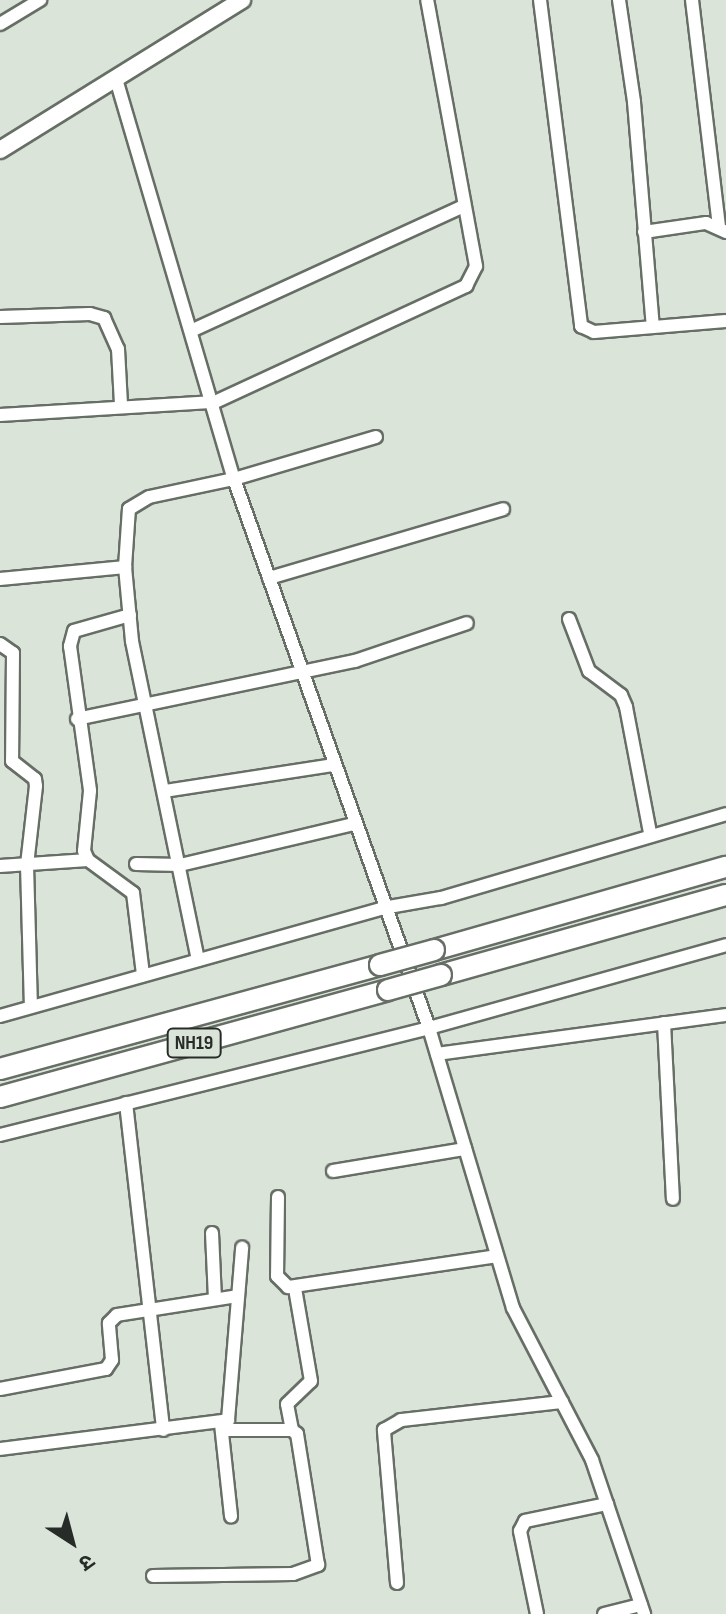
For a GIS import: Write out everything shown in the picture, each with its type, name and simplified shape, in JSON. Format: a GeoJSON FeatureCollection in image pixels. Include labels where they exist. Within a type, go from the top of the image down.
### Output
{"type":"FeatureCollection","features":[{"type":"Feature","properties":{"kind":"highway","name":"NH19"},"geometry":{"type":"LineString","coordinates":[[0,1069],[726,867]]}},
{"type":"Feature","properties":{"kind":"highway","name":"NH19"},"geometry":{"type":"LineString","coordinates":[[0,1097],[726,895]]}},
{"type":"Feature","properties":{"kind":"street"},"geometry":{"type":"LineString","coordinates":[[0,24],[40,0]]}},
{"type":"Feature","properties":{"kind":"street"},"geometry":{"type":"LineString","coordinates":[[0,150],[116,79],[220,6],[242,0]]}},
{"type":"Feature","properties":{"kind":"street"},"geometry":{"type":"LineString","coordinates":[[0,415],[121,404],[215,402],[466,286],[476,266],[462,207],[427,0]]}},
{"type":"Feature","properties":{"kind":"street"},"geometry":{"type":"LineString","coordinates":[[540,0],[581,326],[594,332],[726,321]]}},
{"type":"Feature","properties":{"kind":"street"},"geometry":{"type":"LineString","coordinates":[[619,0],[634,102],[653,326]]}},
{"type":"Feature","properties":{"kind":"street"},"geometry":{"type":"LineString","coordinates":[[644,232],[722,228],[696,1]]}},
{"type":"Feature","properties":{"kind":"street"},"geometry":{"type":"LineString","coordinates":[[116,79],[215,402],[234,479],[383,908],[429,1028],[497,1256],[536,1361],[579,1430],[642,1609],[604,1614]]}},
{"type":"Feature","properties":{"kind":"street"},"geometry":{"type":"LineString","coordinates":[[193,330],[462,207]]}},
{"type":"Feature","properties":{"kind":"street"},"geometry":{"type":"LineString","coordinates":[[0,317],[90,314],[104,318],[118,349],[121,404]]}},
{"type":"Feature","properties":{"kind":"street"},"geometry":{"type":"LineString","coordinates":[[198,960],[145,704],[130,615],[125,567],[129,509],[149,497],[234,479],[376,437]]}},
{"type":"Feature","properties":{"kind":"street"},"geometry":{"type":"LineString","coordinates":[[269,578],[503,509]]}},
{"type":"Feature","properties":{"kind":"street"},"geometry":{"type":"LineString","coordinates":[[0,579],[125,567]]}},
{"type":"Feature","properties":{"kind":"street"},"geometry":{"type":"LineString","coordinates":[[88,860],[90,791],[77,719],[70,637],[84,627],[130,615]]}},
{"type":"Feature","properties":{"kind":"street"},"geometry":{"type":"LineString","coordinates":[[569,619],[589,671],[621,695],[626,707],[650,833]]}},
{"type":"Feature","properties":{"kind":"street"},"geometry":{"type":"LineString","coordinates":[[77,719],[302,674],[378,655],[467,623]]}},
{"type":"Feature","properties":{"kind":"street"},"geometry":{"type":"LineString","coordinates":[[0,644],[13,653],[12,761],[35,779],[36,786],[27,865],[31,1007]]}},
{"type":"Feature","properties":{"kind":"street"},"geometry":{"type":"LineString","coordinates":[[165,791],[333,765]]}},
{"type":"Feature","properties":{"kind":"street"},"geometry":{"type":"LineString","coordinates":[[0,1016],[383,908],[441,898],[650,833],[726,814]]}},
{"type":"Feature","properties":{"kind":"street"},"geometry":{"type":"LineString","coordinates":[[136,864],[180,865],[354,824]]}},
{"type":"Feature","properties":{"kind":"street"},"geometry":{"type":"LineString","coordinates":[[0,866],[88,860],[133,893],[143,975]]}},
{"type":"Feature","properties":{"kind":"street"},"geometry":{"type":"LineString","coordinates":[[0,1135],[429,1028],[726,945]]}},
{"type":"Feature","properties":{"kind":"street"},"geometry":{"type":"LineString","coordinates":[[437,1054],[726,1015]]}},
{"type":"Feature","properties":{"kind":"street"},"geometry":{"type":"LineString","coordinates":[[664,1023],[673,1199]]}},
{"type":"Feature","properties":{"kind":"street"},"geometry":{"type":"LineString","coordinates":[[126,1103],[163,1430]]}},
{"type":"Feature","properties":{"kind":"street"},"geometry":{"type":"LineString","coordinates":[[333,1171],[465,1149]]}},
{"type":"Feature","properties":{"kind":"street"},"geometry":{"type":"LineString","coordinates":[[278,1197],[277,1276],[295,1288],[497,1256]]}},
{"type":"Feature","properties":{"kind":"street"},"geometry":{"type":"LineString","coordinates":[[212,1233],[215,1299]]}},
{"type":"Feature","properties":{"kind":"street"},"geometry":{"type":"LineString","coordinates":[[231,1516],[221,1427],[231,1414],[242,1248]]}},
{"type":"Feature","properties":{"kind":"street"},"geometry":{"type":"LineString","coordinates":[[153,1576],[293,1574],[318,1565],[303,1449],[292,1430],[287,1404],[311,1381],[295,1288]]}},
{"type":"Feature","properties":{"kind":"street"},"geometry":{"type":"LineString","coordinates":[[0,1389],[106,1369],[112,1360],[112,1317],[238,1296]]}},
{"type":"Feature","properties":{"kind":"street"},"geometry":{"type":"LineString","coordinates":[[397,1583],[384,1430],[401,1420],[562,1402]]}},
{"type":"Feature","properties":{"kind":"street"},"geometry":{"type":"LineString","coordinates":[[0,1449],[163,1430],[221,1427],[292,1430]]}},
{"type":"Feature","properties":{"kind":"street"},"geometry":{"type":"LineString","coordinates":[[537,1614],[520,1531],[525,1521],[607,1504]]}}]}
